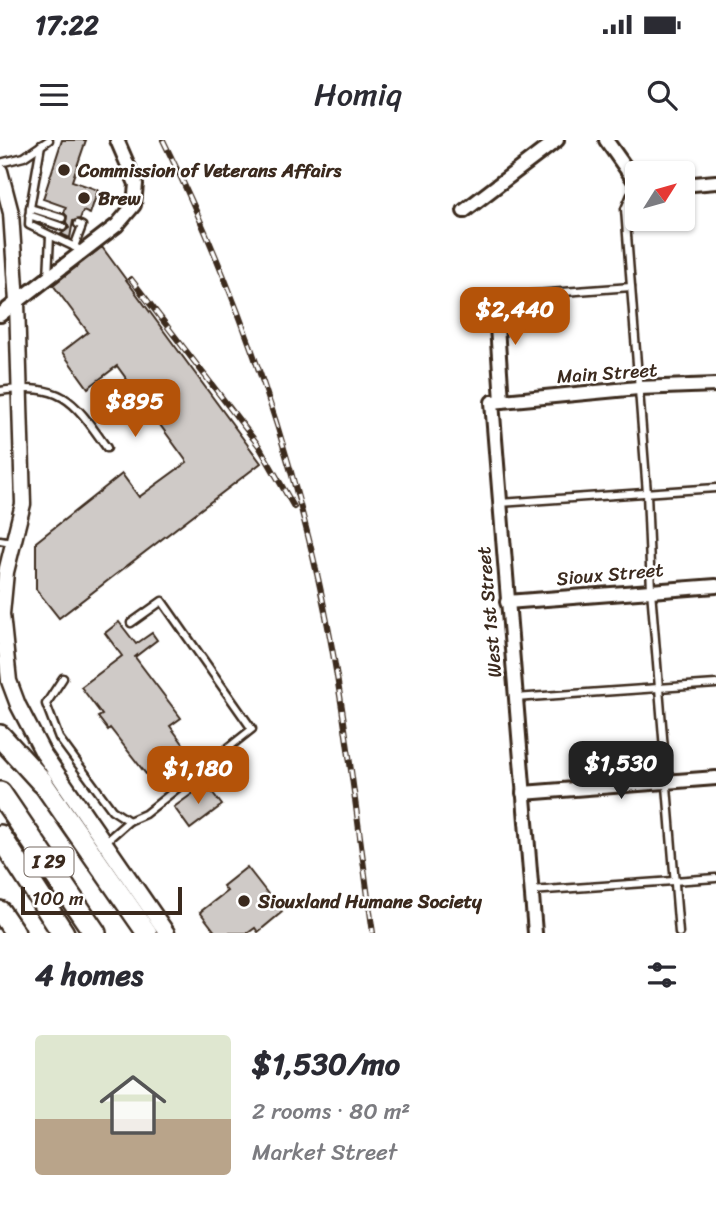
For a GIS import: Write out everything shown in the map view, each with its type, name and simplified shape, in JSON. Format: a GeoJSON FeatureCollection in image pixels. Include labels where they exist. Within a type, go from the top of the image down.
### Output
{"type":"FeatureCollection","features":[{"type":"Feature","properties":{"kind":"highway"},"geometry":{"type":"LineString","coordinates":[[0,736],[42,782],[147,933]]}},
{"type":"Feature","properties":{"kind":"highway","name":"I 29"},"geometry":{"type":"LineString","coordinates":[[0,793],[95,933]]}},
{"type":"Feature","properties":{"kind":"highway","name":"I 29"},"geometry":{"type":"LineString","coordinates":[[0,835],[63,933]]}},
{"type":"Feature","properties":{"kind":"highway"},"geometry":{"type":"LineString","coordinates":[[0,859],[50,933]]}},
{"type":"Feature","properties":{"kind":"highway"},"geometry":{"type":"LineString","coordinates":[[0,911],[15,933]]}},
{"type":"Feature","properties":{"kind":"street"},"geometry":{"type":"LineString","coordinates":[[0,316],[47,279],[78,249],[117,225],[134,205],[136,184],[117,140]]}},
{"type":"Feature","properties":{"kind":"street"},"geometry":{"type":"LineString","coordinates":[[464,211],[557,140]]}},
{"type":"Feature","properties":{"kind":"street"},"geometry":{"type":"LineString","coordinates":[[606,140],[625,167]]}},
{"type":"Feature","properties":{"kind":"street"},"geometry":{"type":"LineString","coordinates":[[0,171],[11,213],[17,302],[23,504],[7,541],[2,614],[9,681],[18,705],[43,753],[167,933]]}},
{"type":"Feature","properties":{"kind":"street"},"geometry":{"type":"LineString","coordinates":[[695,184],[716,182]]}},
{"type":"Feature","properties":{"kind":"street","name":"West 1st Street"},"geometry":{"type":"LineString","coordinates":[[495,297],[502,401],[492,402],[535,933]]}},
{"type":"Feature","properties":{"kind":"street","name":"Main Street"},"geometry":{"type":"LineString","coordinates":[[502,401],[638,388],[716,385]]}},
{"type":"Feature","properties":{"kind":"street","name":"Sioux Street"},"geometry":{"type":"LineString","coordinates":[[507,602],[716,586]]}},
{"type":"Feature","properties":{"kind":"street"},"geometry":{"type":"LineString","coordinates":[[523,793],[716,778]]}},
{"type":"Feature","properties":{"kind":"lane"},"geometry":{"type":"LineString","coordinates":[[0,163],[24,157],[49,140]]}},
{"type":"Feature","properties":{"kind":"lane"},"geometry":{"type":"LineString","coordinates":[[41,145],[29,225],[78,249],[77,229]]}},
{"type":"Feature","properties":{"kind":"lane"},"geometry":{"type":"LineString","coordinates":[[29,211],[62,218]]}},
{"type":"Feature","properties":{"kind":"lane"},"geometry":{"type":"LineString","coordinates":[[29,211],[63,227]]}},
{"type":"Feature","properties":{"kind":"lane"},"geometry":{"type":"LineString","coordinates":[[627,231],[647,493],[651,590],[679,933]]}},
{"type":"Feature","properties":{"kind":"lane"},"geometry":{"type":"LineString","coordinates":[[47,279],[50,236]]}},
{"type":"Feature","properties":{"kind":"lane"},"geometry":{"type":"LineString","coordinates":[[495,297],[631,287]]}},
{"type":"Feature","properties":{"kind":"lane"},"geometry":{"type":"LineString","coordinates":[[0,391],[50,391],[67,398],[82,413],[107,448]]}},
{"type":"Feature","properties":{"kind":"lane"},"geometry":{"type":"LineString","coordinates":[[499,503],[716,488]]}},
{"type":"Feature","properties":{"kind":"lane"},"geometry":{"type":"LineString","coordinates":[[105,842],[129,821],[145,814],[252,729],[162,601],[131,623]]}},
{"type":"Feature","properties":{"kind":"lane"},"geometry":{"type":"LineString","coordinates":[[63,678],[46,704],[59,738],[113,810],[129,821]]}},
{"type":"Feature","properties":{"kind":"lane"},"geometry":{"type":"LineString","coordinates":[[515,698],[716,684]]}},
{"type":"Feature","properties":{"kind":"lane"},"geometry":{"type":"LineString","coordinates":[[531,891],[716,878]]}},
{"type":"Feature","properties":{"kind":"building","name":"Commission of Veterans Affairs"},"geometry":{"type":"Polygon","coordinates":[[[62,140],[86,140],[72,181],[98,190],[90,214],[83,211],[80,219],[73,221],[70,238],[61,234],[69,228],[64,213],[66,207],[43,199],[62,140]]]}},
{"type":"Feature","properties":{"kind":"building"},"geometry":{"type":"Polygon","coordinates":[[[102,247],[261,463],[59,618],[36,589],[36,542],[122,474],[139,497],[187,462],[117,366],[88,388],[62,352],[88,332],[53,285],[102,247]]]}},
{"type":"Feature","properties":{"kind":"building"},"geometry":{"type":"Polygon","coordinates":[[[119,622],[136,644],[152,633],[157,640],[135,657],[181,718],[170,726],[184,745],[146,774],[98,717],[102,715],[81,687],[122,656],[105,633],[119,622]]]}},
{"type":"Feature","properties":{"kind":"building"},"geometry":{"type":"Polygon","coordinates":[[[206,784],[222,805],[190,829],[174,807],[206,784]]]}},
{"type":"Feature","properties":{"kind":"building","name":"Siouxland Humane Society"},"geometry":{"type":"Polygon","coordinates":[[[247,867],[282,912],[258,932],[255,928],[248,933],[216,933],[200,912],[227,891],[223,886],[247,867]]]}},
{"type":"Feature","properties":{"kind":"railway"},"geometry":{"type":"LineString","coordinates":[[163,140],[211,246],[253,354],[272,409],[304,521],[335,666],[373,933]]}},
{"type":"Feature","properties":{"kind":"railway"},"geometry":{"type":"LineString","coordinates":[[131,279],[259,446],[294,507]]}},
{"type":"Feature","properties":{"kind":"place","name":"Commission of Veterans Affairs"},"geometry":{"type":"Point","coordinates":[64,170]}},
{"type":"Feature","properties":{"kind":"place","name":"Brew"},"geometry":{"type":"Point","coordinates":[84,198]}},
{"type":"Feature","properties":{"kind":"place","name":"Siouxland Humane Society"},"geometry":{"type":"Point","coordinates":[244,901]}}]}
